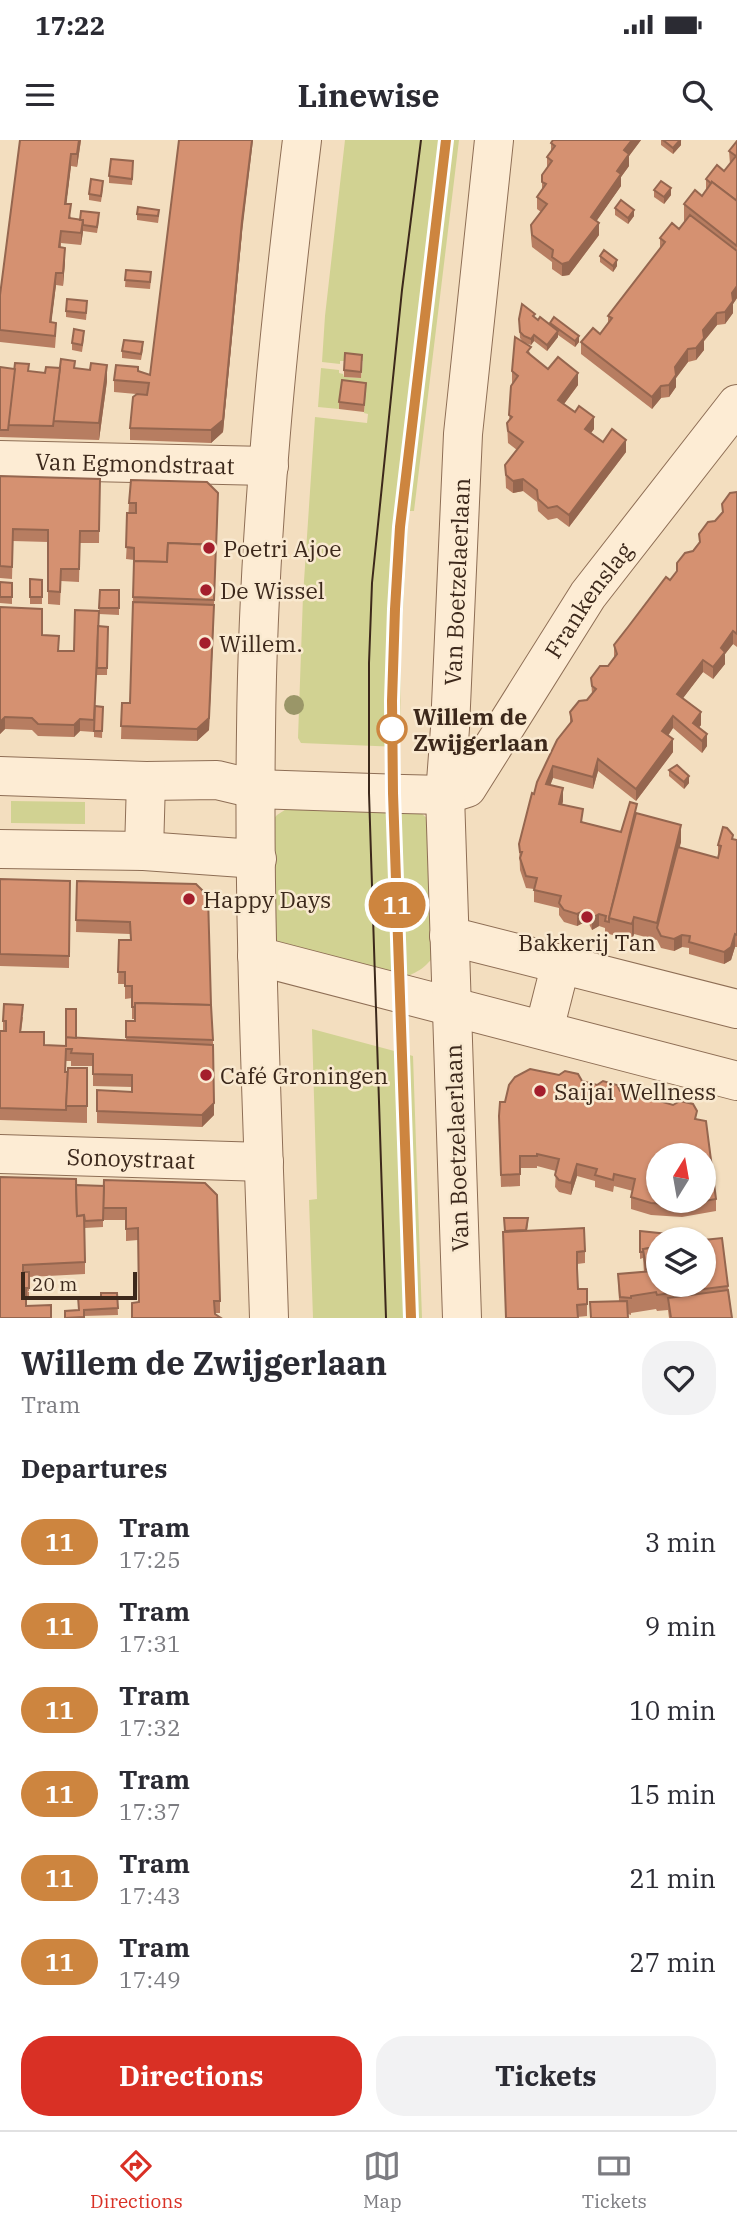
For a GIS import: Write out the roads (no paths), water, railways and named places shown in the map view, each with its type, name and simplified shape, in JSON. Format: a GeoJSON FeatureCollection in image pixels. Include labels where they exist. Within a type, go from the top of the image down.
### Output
{"type":"FeatureCollection","features":[{"type":"Feature","properties":{"kind":"street"},"geometry":{"type":"LineString","coordinates":[[269,1318],[257,956],[255,789],[260,590],[289,247],[302,140]]}},
{"type":"Feature","properties":{"kind":"street","name":"Van Boetzelaerlaan"},"geometry":{"type":"LineString","coordinates":[[462,1318],[445,795],[463,434],[494,140]]}},
{"type":"Feature","properties":{"kind":"street","name":"Frankenslag"},"geometry":{"type":"LineString","coordinates":[[445,795],[467,788],[588,595],[737,404]]}},
{"type":"Feature","properties":{"kind":"street","name":"Van Egmondstraat"},"geometry":{"type":"LineString","coordinates":[[0,460],[269,466]]}},
{"type":"Feature","properties":{"kind":"street"},"geometry":{"type":"LineString","coordinates":[[0,776],[146,781],[217,780],[255,789],[445,795]]}},
{"type":"Feature","properties":{"kind":"street"},"geometry":{"type":"LineString","coordinates":[[144,851],[146,781]]}},
{"type":"Feature","properties":{"kind":"street"},"geometry":{"type":"LineString","coordinates":[[0,849],[144,851],[257,859]]}},
{"type":"Feature","properties":{"kind":"street"},"geometry":{"type":"LineString","coordinates":[[449,936],[737,1009]]}},
{"type":"Feature","properties":{"kind":"street"},"geometry":{"type":"LineString","coordinates":[[257,956],[737,1081]]}},
{"type":"Feature","properties":{"kind":"street"},"geometry":{"type":"LineString","coordinates":[[544,1030],[561,964]]}},
{"type":"Feature","properties":{"kind":"street","name":"Sonoystraat"},"geometry":{"type":"LineString","coordinates":[[0,1154],[264,1161]]}},
{"type":"Feature","properties":{"kind":"tram line"},"geometry":{"type":"LineString","coordinates":[[386,1318],[369,793],[369,663],[372,583],[402,290],[421,140]]}},
{"type":"Feature","properties":{"kind":"tram line"},"geometry":{"type":"LineString","coordinates":[[411,1318],[393,793],[395,609],[400,527],[446,140]]}},
{"type":"Feature","properties":{"kind":"tram line","name":"11"},"geometry":{"type":"LineString","coordinates":[[411,1318],[392,701],[400,527],[446,140]]}},
{"type":"Feature","properties":{"kind":"place","name":"Poetri Ajoe"},"geometry":{"type":"Point","coordinates":[209,548]}},
{"type":"Feature","properties":{"kind":"place","name":"De Wissel"},"geometry":{"type":"Point","coordinates":[206,590]}},
{"type":"Feature","properties":{"kind":"place","name":"Willem."},"geometry":{"type":"Point","coordinates":[205,643]}},
{"type":"Feature","properties":{"kind":"place","name":"Willem de Zwijgerlaan"},"geometry":{"type":"Point","coordinates":[392,729]}},
{"type":"Feature","properties":{"kind":"place","name":"Happy Days"},"geometry":{"type":"Point","coordinates":[189,899]}},
{"type":"Feature","properties":{"kind":"place","name":"Bakkerij Tan"},"geometry":{"type":"Point","coordinates":[587,917]}},
{"type":"Feature","properties":{"kind":"place","name":"Café Groningen"},"geometry":{"type":"Point","coordinates":[206,1075]}},
{"type":"Feature","properties":{"kind":"place","name":"Saijai Wellness"},"geometry":{"type":"Point","coordinates":[540,1091]}}]}
